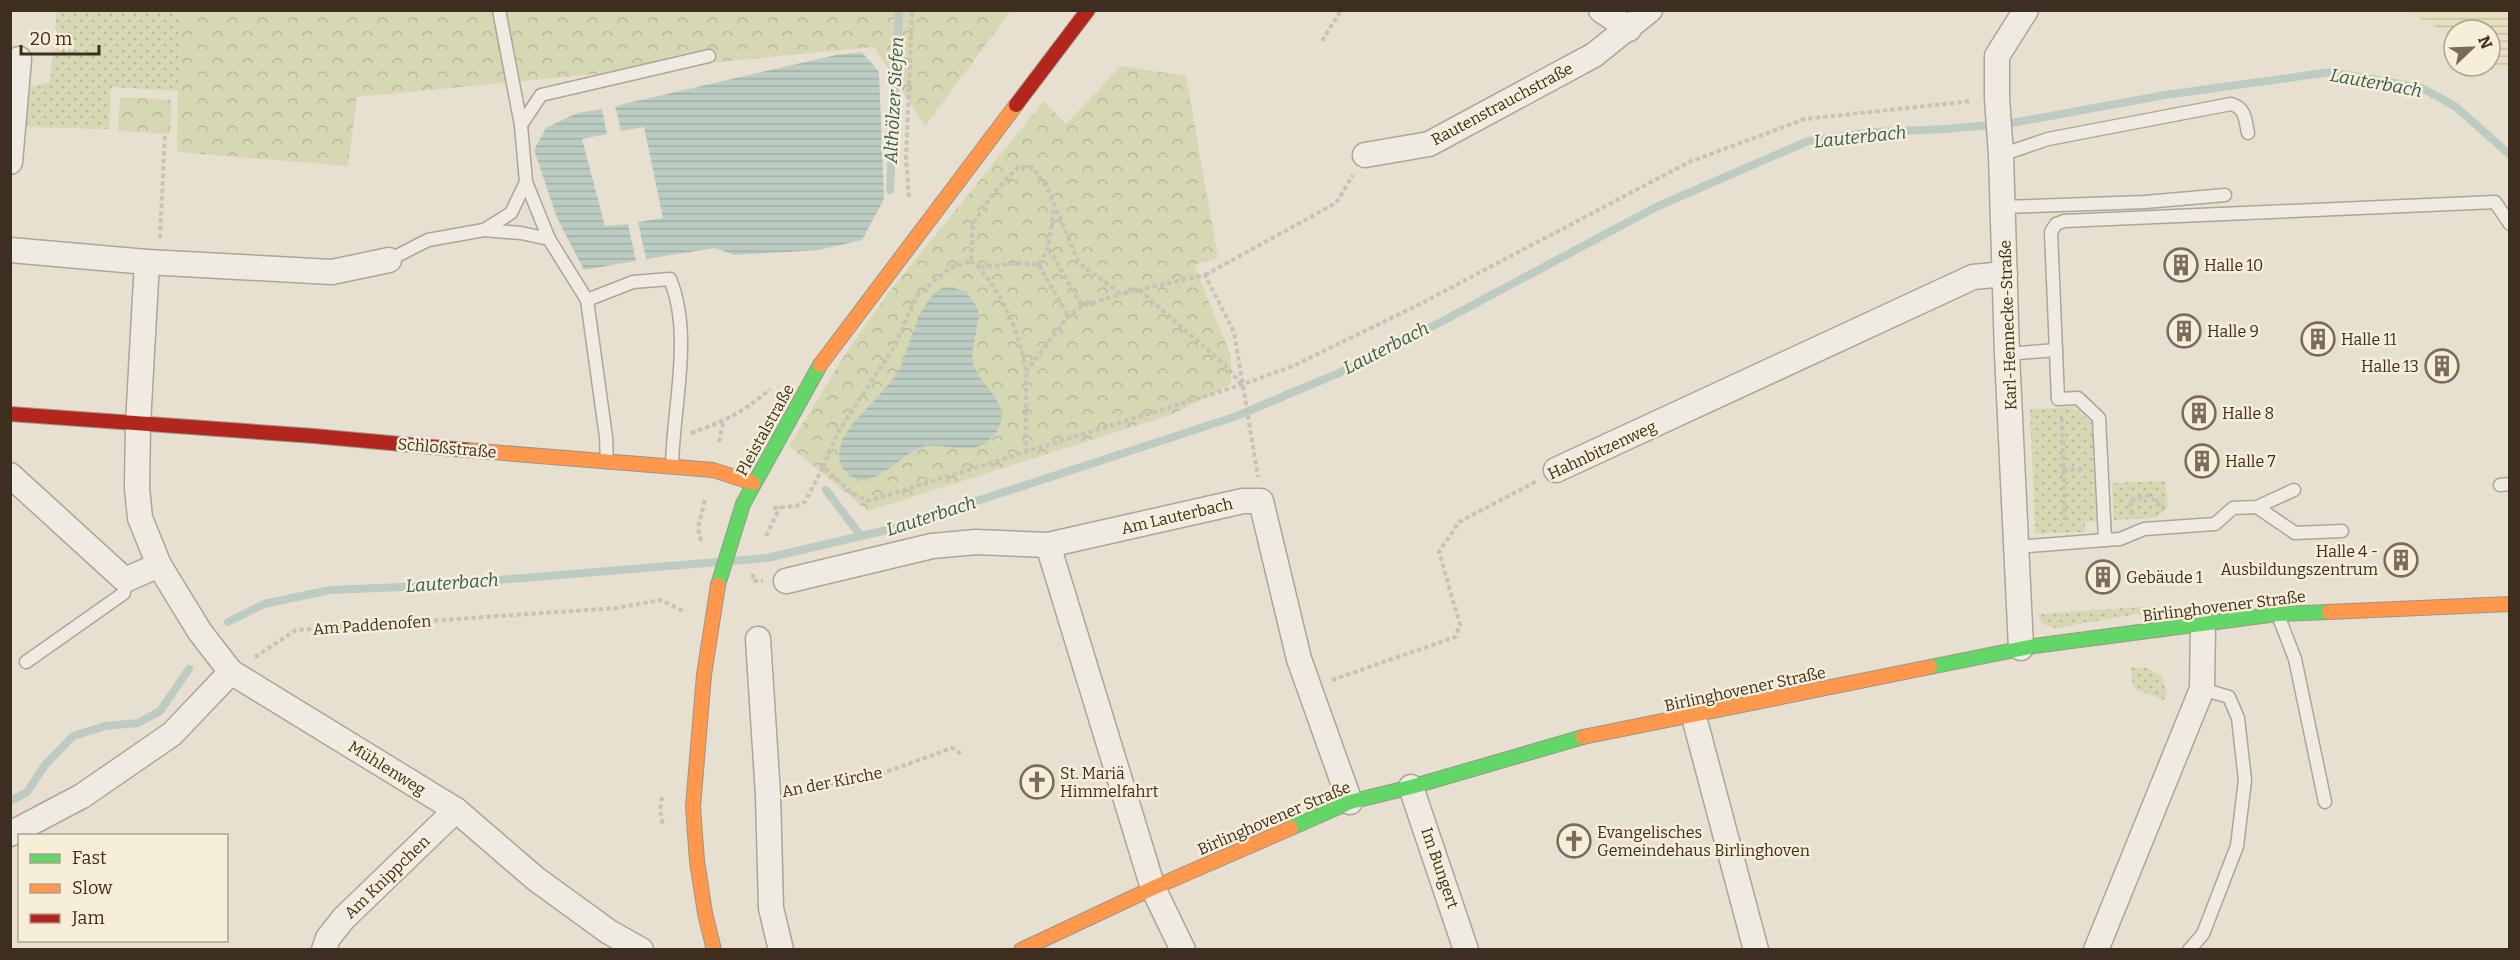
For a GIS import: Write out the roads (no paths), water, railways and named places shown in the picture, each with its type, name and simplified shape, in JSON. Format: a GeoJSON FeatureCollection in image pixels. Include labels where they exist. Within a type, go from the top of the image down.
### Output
{"type":"FeatureCollection","features":[{"type":"Feature","properties":{"kind":"main road","name":"Pleistalstraße"},"geometry":{"type":"LineString","coordinates":[[714,950],[705,913],[697,861],[693,807],[704,675],[718,584],[753,483],[819,366],[1088,10]]}},
{"type":"Feature","properties":{"kind":"main road","name":"Schloßstraße"},"geometry":{"type":"LineString","coordinates":[[10,414],[314,436],[607,463],[672,466],[713,470],[753,483]]}},
{"type":"Feature","properties":{"kind":"main road","name":"Birlinghovener Straße"},"geometry":{"type":"LineString","coordinates":[[1022,950],[1153,888],[1350,802],[1412,787],[1575,739],[1694,717],[2021,648],[2277,614],[2510,604]]}},
{"type":"Feature","properties":{"kind":"street"},"geometry":{"type":"LineString","coordinates":[[1601,10],[1629,29]]}},
{"type":"Feature","properties":{"kind":"street","name":"Rautenstrauchstraße"},"geometry":{"type":"LineString","coordinates":[[1365,155],[1429,144],[1594,55],[1650,10]]}},
{"type":"Feature","properties":{"kind":"street","name":"Karl-Hennecke-Straße"},"geometry":{"type":"LineString","coordinates":[[2021,648],[2007,354],[1997,56],[2026,10]]}},
{"type":"Feature","properties":{"kind":"street"},"geometry":{"type":"LineString","coordinates":[[10,162],[19,59]]}},
{"type":"Feature","properties":{"kind":"street"},"geometry":{"type":"LineString","coordinates":[[10,250],[153,262],[332,272],[389,260]]}},
{"type":"Feature","properties":{"kind":"street"},"geometry":{"type":"LineString","coordinates":[[138,424],[153,262]]}},
{"type":"Feature","properties":{"kind":"street","name":"Hahnbitzenweg"},"geometry":{"type":"LineString","coordinates":[[1556,471],[1973,277],[2006,274]]}},
{"type":"Feature","properties":{"kind":"street","name":"Mühlenweg"},"geometry":{"type":"LineString","coordinates":[[138,424],[137,488],[140,518],[159,565],[200,632],[231,672],[456,810],[536,879],[609,932],[641,950]]}},
{"type":"Feature","properties":{"kind":"street"},"geometry":{"type":"LineString","coordinates":[[10,475],[125,580],[159,565]]}},
{"type":"Feature","properties":{"kind":"street","name":"Am Lauterbach"},"geometry":{"type":"LineString","coordinates":[[786,581],[932,546],[976,542],[1048,545],[1243,501],[1261,501],[1308,688],[1350,802]]}},
{"type":"Feature","properties":{"kind":"street"},"geometry":{"type":"LineString","coordinates":[[1048,545],[1153,888],[1183,950]]}},
{"type":"Feature","properties":{"kind":"street"},"geometry":{"type":"LineString","coordinates":[[2096,950],[2202,689],[2204,624]]}},
{"type":"Feature","properties":{"kind":"street","name":"An der Kirche"},"geometry":{"type":"LineString","coordinates":[[758,639],[768,795],[771,908],[781,950]]}},
{"type":"Feature","properties":{"kind":"street"},"geometry":{"type":"LineString","coordinates":[[10,834],[82,796],[172,734],[231,672]]}},
{"type":"Feature","properties":{"kind":"street"},"geometry":{"type":"LineString","coordinates":[[1694,717],[1756,950]]}},
{"type":"Feature","properties":{"kind":"street","name":"Im Bungert"},"geometry":{"type":"LineString","coordinates":[[1412,787],[1466,950]]}},
{"type":"Feature","properties":{"kind":"street","name":"Am Knippchen"},"geometry":{"type":"LineString","coordinates":[[324,950],[328,938],[344,918],[456,810]]}},
{"type":"Feature","properties":{"kind":"lane"},"geometry":{"type":"LineString","coordinates":[[499,10],[521,124],[526,182],[549,239],[588,300],[606,437],[607,463]]}},
{"type":"Feature","properties":{"kind":"lane"},"geometry":{"type":"LineString","coordinates":[[521,124],[541,94],[709,56]]}},
{"type":"Feature","properties":{"kind":"lane"},"geometry":{"type":"LineString","coordinates":[[2000,146],[2231,104],[2239,106],[2244,112],[2248,133]]}},
{"type":"Feature","properties":{"kind":"lane"},"geometry":{"type":"LineString","coordinates":[[484,230],[511,213],[526,182]]}},
{"type":"Feature","properties":{"kind":"lane"},"geometry":{"type":"LineString","coordinates":[[2003,207],[2145,202],[2225,195]]}},
{"type":"Feature","properties":{"kind":"lane"},"geometry":{"type":"LineString","coordinates":[[2105,540],[2099,418],[2078,398],[2058,399],[2052,232],[2056,224],[2064,221],[2374,212],[2495,202],[2510,224]]}},
{"type":"Feature","properties":{"kind":"lane"},"geometry":{"type":"LineString","coordinates":[[389,260],[428,240],[484,230],[521,233],[549,239]]}},
{"type":"Feature","properties":{"kind":"lane"},"geometry":{"type":"LineString","coordinates":[[588,300],[633,282],[670,279],[678,297],[682,341],[672,466]]}},
{"type":"Feature","properties":{"kind":"lane"},"geometry":{"type":"LineString","coordinates":[[2007,354],[2056,350]]}},
{"type":"Feature","properties":{"kind":"lane"},"geometry":{"type":"LineString","coordinates":[[2016,547],[2120,539],[2144,530],[2215,524],[2233,508],[2257,507],[2294,490]]}},
{"type":"Feature","properties":{"kind":"lane"},"geometry":{"type":"LineString","coordinates":[[2257,507],[2295,533],[2342,531]]}},
{"type":"Feature","properties":{"kind":"lane"},"geometry":{"type":"LineString","coordinates":[[26,662],[124,593],[125,580]]}},
{"type":"Feature","properties":{"kind":"lane"},"geometry":{"type":"LineString","coordinates":[[2277,614],[2295,659],[2325,802]]}},
{"type":"Feature","properties":{"kind":"lane"},"geometry":{"type":"LineString","coordinates":[[2189,950],[2203,934],[2237,846],[2245,780],[2238,718],[2229,697],[2202,689]]}},
{"type":"Feature","properties":{"kind":"waterway","name":"Althölzer Siefen"},"geometry":{"type":"LineString","coordinates":[[890,190],[899,10]]}},
{"type":"Feature","properties":{"kind":"waterway","name":"Lauterbach"},"geometry":{"type":"LineString","coordinates":[[733,561],[767,558],[891,529],[1234,417],[1339,373],[1441,322],[1656,207],[1808,141],[1873,132],[2012,123],[2165,95],[2331,72],[2422,88],[2456,107],[2510,155]]}},
{"type":"Feature","properties":{"kind":"waterway","name":"Althölzer Siefen"},"geometry":{"type":"LineString","coordinates":[[826,490],[861,536]]}},
{"type":"Feature","properties":{"kind":"waterway","name":"Lauterbach"},"geometry":{"type":"LineString","coordinates":[[228,622],[264,604],[330,590],[426,586],[718,562]]}},
{"type":"Feature","properties":{"kind":"waterway","name":"Lauterbach"},"geometry":{"type":"LineString","coordinates":[[10,801],[27,792],[45,765],[73,736],[105,726],[138,723],[160,711],[189,669]]}},
{"type":"Feature","properties":{"kind":"place","name":"Halle 10"},"geometry":{"type":"Point","coordinates":[2181,265]}},
{"type":"Feature","properties":{"kind":"place","name":"Halle 9"},"geometry":{"type":"Point","coordinates":[2184,331]}},
{"type":"Feature","properties":{"kind":"place","name":"Halle 11"},"geometry":{"type":"Point","coordinates":[2318,339]}},
{"type":"Feature","properties":{"kind":"place","name":"Halle 13"},"geometry":{"type":"Point","coordinates":[2442,366]}},
{"type":"Feature","properties":{"kind":"place","name":"Halle 8"},"geometry":{"type":"Point","coordinates":[2199,413]}},
{"type":"Feature","properties":{"kind":"place","name":"Halle 7"},"geometry":{"type":"Point","coordinates":[2202,461]}},
{"type":"Feature","properties":{"kind":"place","name":"Halle 4 - Ausbildungszentrum"},"geometry":{"type":"Point","coordinates":[2401,560]}},
{"type":"Feature","properties":{"kind":"place","name":"Gebäude 1"},"geometry":{"type":"Point","coordinates":[2103,577]}},
{"type":"Feature","properties":{"kind":"place","name":"St. Mariä Himmelfahrt"},"geometry":{"type":"Point","coordinates":[1037,782]}},
{"type":"Feature","properties":{"kind":"place","name":"Evangelisches Gemeindehaus Birlinghoven"},"geometry":{"type":"Point","coordinates":[1574,841]}}]}
